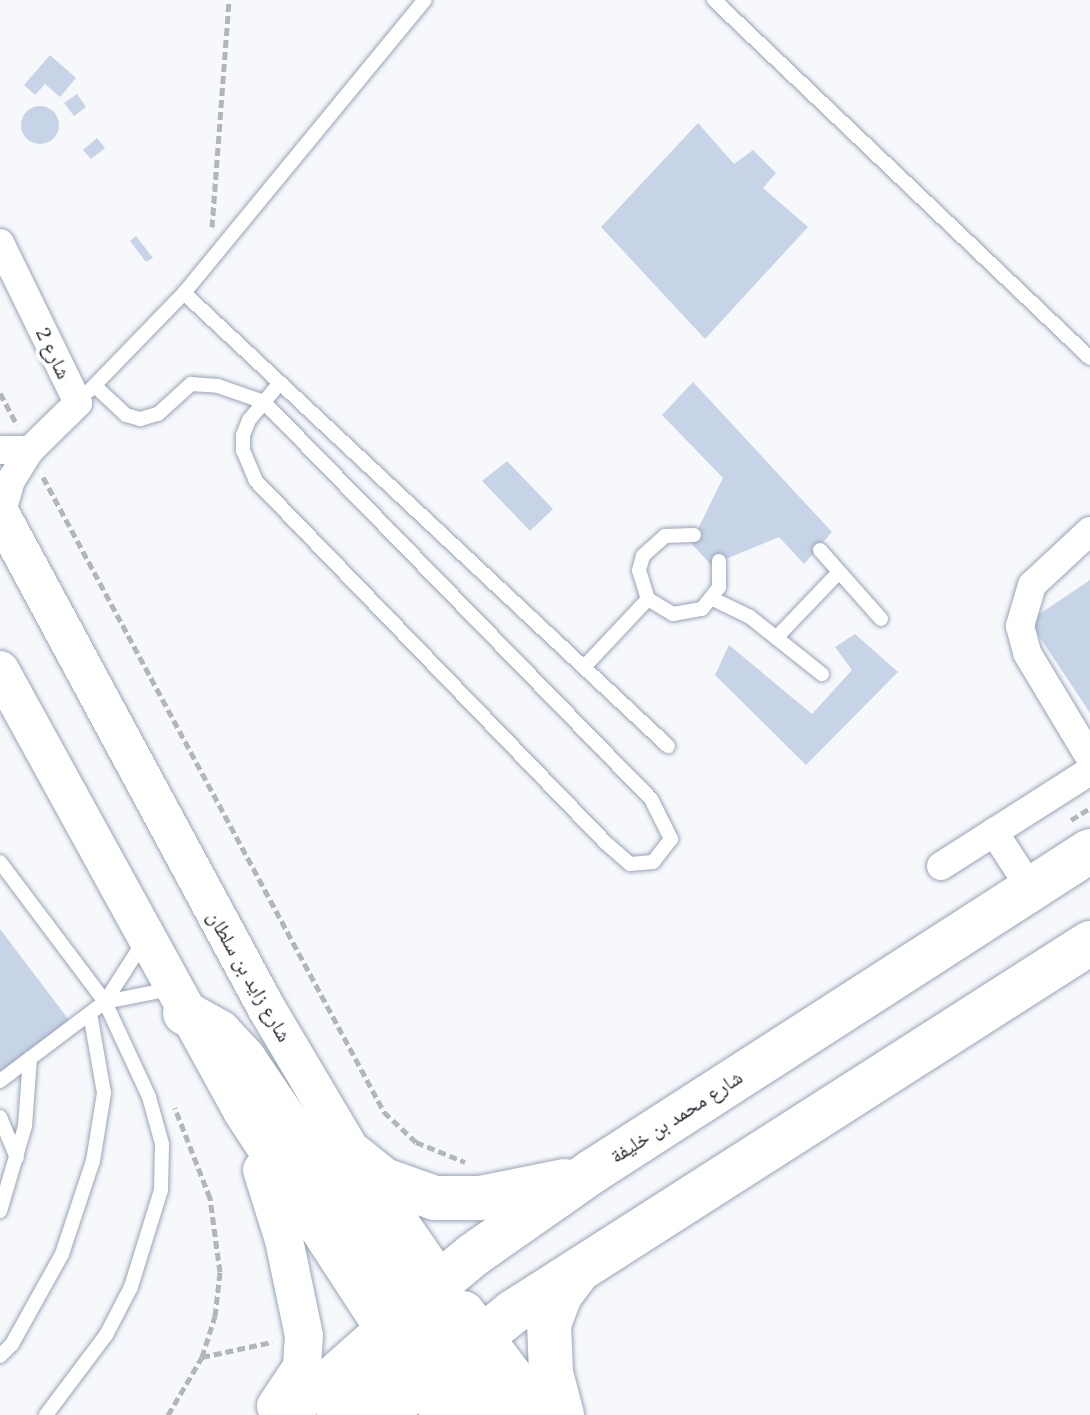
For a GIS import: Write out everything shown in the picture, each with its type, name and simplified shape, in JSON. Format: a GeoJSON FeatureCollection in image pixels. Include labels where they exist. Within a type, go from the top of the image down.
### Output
{"type":"FeatureCollection","features":[{"type":"Feature","properties":{"kind":"highway","name":"شارع محمد بن خليفة"},"geometry":{"type":"LineString","coordinates":[[432,1338],[593,1171],[1090,851]]}},
{"type":"Feature","properties":{"kind":"highway","name":"شارع محمد بن خليفة"},"geometry":{"type":"LineString","coordinates":[[432,1338],[581,1269],[1090,943]]}},
{"type":"Feature","properties":{"kind":"highway"},"geometry":{"type":"LineString","coordinates":[[179,1001],[219,1032],[244,1059],[432,1338],[496,1415]]}},
{"type":"Feature","properties":{"kind":"highway"},"geometry":{"type":"LineString","coordinates":[[339,1415],[685,1133],[718,1089]]}},
{"type":"Feature","properties":{"kind":"highway"},"geometry":{"type":"LineString","coordinates":[[354,1156],[401,1188],[449,1199],[538,1189],[593,1171]]}},
{"type":"Feature","properties":{"kind":"highway"},"geometry":{"type":"LineString","coordinates":[[562,1415],[551,1373],[549,1324],[560,1295],[581,1269]]}},
{"type":"Feature","properties":{"kind":"highway","name":"شارع زايد بن سلطان"},"geometry":{"type":"LineString","coordinates":[[432,1338],[540,1415]]}},
{"type":"Feature","properties":{"kind":"main road","name":"شارع زايد بن سلطان"},"geometry":{"type":"LineString","coordinates":[[0,514],[214,914],[354,1156],[432,1338]]}},
{"type":"Feature","properties":{"kind":"main road","name":"شارع زايد بن سلطان"},"geometry":{"type":"LineString","coordinates":[[0,670],[242,1111],[432,1338]]}},
{"type":"Feature","properties":{"kind":"main road"},"geometry":{"type":"LineString","coordinates":[[242,1111],[284,1240],[304,1336],[302,1367],[270,1415]]}},
{"type":"Feature","properties":{"kind":"main road","name":"شارع محمد بن خليفة"},"geometry":{"type":"LineString","coordinates":[[287,1415],[432,1338]]}},
{"type":"Feature","properties":{"kind":"main road","name":"شارع محمد بن خليفة"},"geometry":{"type":"LineString","coordinates":[[386,1415],[432,1338]]}},
{"type":"Feature","properties":{"kind":"street","name":"شارع 2"},"geometry":{"type":"LineString","coordinates":[[0,243],[86,394],[30,450],[11,480],[0,514]]}},
{"type":"Feature","properties":{"kind":"street"},"geometry":{"type":"LineString","coordinates":[[0,450],[30,450]]}},
{"type":"Feature","properties":{"kind":"street"},"geometry":{"type":"LineString","coordinates":[[1090,531],[1032,585],[1020,626],[1027,653],[1090,758]]}},
{"type":"Feature","properties":{"kind":"street"},"geometry":{"type":"LineString","coordinates":[[941,866],[1090,771]]}},
{"type":"Feature","properties":{"kind":"street"},"geometry":{"type":"LineString","coordinates":[[994,832],[1031,889]]}},
{"type":"Feature","properties":{"kind":"lane"},"geometry":{"type":"LineString","coordinates":[[280,383],[264,402],[243,435],[243,451],[256,481],[604,841],[630,864],[653,862],[671,839],[651,799],[264,402],[218,386],[191,384],[158,414],[140,419],[86,394],[184,293],[425,0]]}},
{"type":"Feature","properties":{"kind":"lane"},"geometry":{"type":"LineString","coordinates":[[714,0],[1090,358]]}},
{"type":"Feature","properties":{"kind":"lane"},"geometry":{"type":"LineString","coordinates":[[184,293],[668,746]]}},
{"type":"Feature","properties":{"kind":"lane"},"geometry":{"type":"LineString","coordinates":[[694,535],[679,533],[652,544],[639,570],[648,599],[673,614],[702,609],[713,599],[721,574],[719,561]]}},
{"type":"Feature","properties":{"kind":"lane"},"geometry":{"type":"LineString","coordinates":[[820,550],[881,619]]}},
{"type":"Feature","properties":{"kind":"lane"},"geometry":{"type":"LineString","coordinates":[[776,638],[839,572]]}},
{"type":"Feature","properties":{"kind":"lane"},"geometry":{"type":"LineString","coordinates":[[585,666],[648,599]]}},
{"type":"Feature","properties":{"kind":"lane"},"geometry":{"type":"LineString","coordinates":[[713,599],[776,638],[822,674]]}},
{"type":"Feature","properties":{"kind":"lane"},"geometry":{"type":"LineString","coordinates":[[0,862],[105,1002],[157,1121],[162,1144],[161,1190],[125,1299],[76,1380],[46,1415]]}},
{"type":"Feature","properties":{"kind":"lane"},"geometry":{"type":"LineString","coordinates":[[0,1081],[105,1002],[145,939]]}},
{"type":"Feature","properties":{"kind":"lane"},"geometry":{"type":"LineString","coordinates":[[105,1002],[179,1001]]}},
{"type":"Feature","properties":{"kind":"lane"},"geometry":{"type":"LineString","coordinates":[[0,1356],[19,1333],[62,1254],[93,1161],[104,1093],[90,1014]]}},
{"type":"Feature","properties":{"kind":"lane"},"geometry":{"type":"LineString","coordinates":[[0,1211],[17,1159],[28,1109],[30,1058]]}},
{"type":"Feature","properties":{"kind":"lane"},"geometry":{"type":"LineString","coordinates":[[0,1117],[17,1159]]}},
{"type":"Feature","properties":{"kind":"path"},"geometry":{"type":"LineString","coordinates":[[210,260],[229,0]]}},
{"type":"Feature","properties":{"kind":"path"},"geometry":{"type":"LineString","coordinates":[[30,450],[384,1112],[425,1147],[479,1164]]}},
{"type":"Feature","properties":{"kind":"path"},"geometry":{"type":"LineString","coordinates":[[168,1415],[202,1357],[215,1316],[219,1235],[201,1165],[170,1097]]}},
{"type":"Feature","properties":{"kind":"path"},"geometry":{"type":"LineString","coordinates":[[202,1357],[304,1336]]}},
{"type":"Feature","properties":{"kind":"building"},"geometry":{"type":"Polygon","coordinates":[[[50,55],[76,78],[60,97],[45,84],[35,95],[24,85],[50,55]]]}},
{"type":"Feature","properties":{"kind":"building"},"geometry":{"type":"Polygon","coordinates":[[[77,94],[86,107],[74,116],[64,103],[77,94]]]}},
{"type":"Feature","properties":{"kind":"building"},"geometry":{"type":"Polygon","coordinates":[[[40,106],[53,112],[59,125],[53,138],[40,144],[27,138],[21,125],[27,112],[40,106]]]}},
{"type":"Feature","properties":{"kind":"building"},"geometry":{"type":"Polygon","coordinates":[[[698,123],[734,164],[753,150],[776,173],[763,188],[808,227],[705,339],[601,227],[698,123]]]}},
{"type":"Feature","properties":{"kind":"building"},"geometry":{"type":"Polygon","coordinates":[[[97,138],[105,148],[91,159],[83,150],[97,138]]]}},
{"type":"Feature","properties":{"kind":"building"},"geometry":{"type":"Polygon","coordinates":[[[136,236],[153,258],[146,262],[130,241],[136,236]]]}},
{"type":"Feature","properties":{"kind":"building"},"geometry":{"type":"Polygon","coordinates":[[[693,382],[832,532],[804,564],[779,537],[711,565],[691,543],[723,478],[662,415],[693,382]]]}},
{"type":"Feature","properties":{"kind":"building"},"geometry":{"type":"Polygon","coordinates":[[[507,461],[553,509],[530,531],[482,481],[507,461]]]}},
{"type":"Feature","properties":{"kind":"building"},"geometry":{"type":"Polygon","coordinates":[[[1090,580],[1090,713],[1029,621],[1090,580]]]}},
{"type":"Feature","properties":{"kind":"building"},"geometry":{"type":"Polygon","coordinates":[[[855,634],[898,672],[806,765],[715,675],[729,645],[812,714],[852,670],[835,647],[855,634]]]}},
{"type":"Feature","properties":{"kind":"building"},"geometry":{"type":"Polygon","coordinates":[[[0,929],[69,1020],[0,1072],[0,929]]]}}]}
